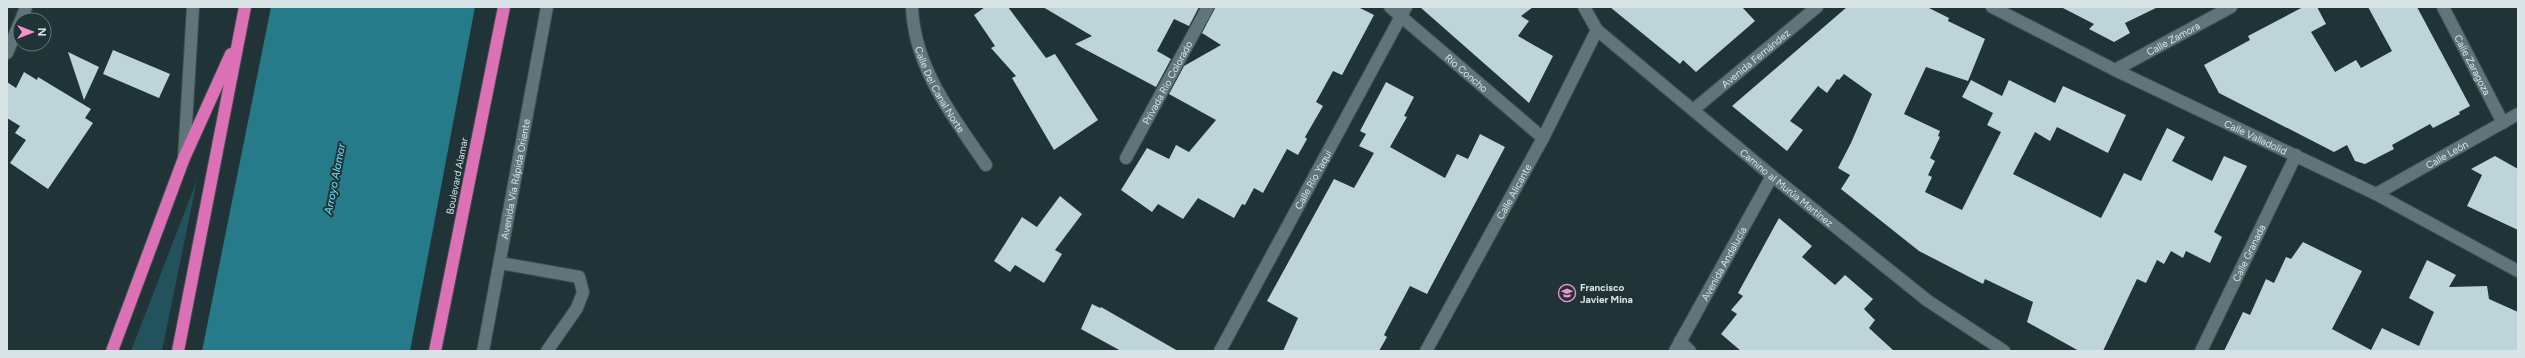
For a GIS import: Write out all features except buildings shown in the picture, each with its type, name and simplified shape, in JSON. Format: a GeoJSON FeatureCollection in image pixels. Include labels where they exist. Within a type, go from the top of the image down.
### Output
{"type":"FeatureCollection","features":[{"type":"Feature","properties":{"kind":"highway"},"geometry":{"type":"LineString","coordinates":[[178,351],[245,7]]}},
{"type":"Feature","properties":{"kind":"highway","name":"Boulevard Alamar"},"geometry":{"type":"LineString","coordinates":[[435,351],[504,7]]}},
{"type":"Feature","properties":{"kind":"highway"},"geometry":{"type":"LineString","coordinates":[[112,351],[184,158],[240,34]]}},
{"type":"Feature","properties":{"kind":"street"},"geometry":{"type":"LineString","coordinates":[[184,158],[193,7]]}},
{"type":"Feature","properties":{"kind":"street","name":"Avenida Vía Rápida Oriente"},"geometry":{"type":"LineString","coordinates":[[483,351],[547,7]]}},
{"type":"Feature","properties":{"kind":"street","name":"Calle Del Canal Norte"},"geometry":{"type":"LineString","coordinates":[[912,7],[913,25],[922,62],[956,121],[986,165]]}},
{"type":"Feature","properties":{"kind":"street","name":"Privada Río Colorado"},"geometry":{"type":"LineString","coordinates":[[1126,158],[1208,7]]}},
{"type":"Feature","properties":{"kind":"street","name":"Río Concho"},"geometry":{"type":"LineString","coordinates":[[1390,7],[1404,12],[1543,138]]}},
{"type":"Feature","properties":{"kind":"street","name":"Camino al Murúa Martínez"},"geometry":{"type":"LineString","coordinates":[[1584,7],[1597,30],[1772,176],[1928,302],[2004,351]]}},
{"type":"Feature","properties":{"kind":"street","name":"Avenida Fernández"},"geometry":{"type":"LineString","coordinates":[[1693,110],[1817,7]]}},
{"type":"Feature","properties":{"kind":"street","name":"Calle Valladolid"},"geometry":{"type":"LineString","coordinates":[[1992,7],[2115,70],[2376,194],[2518,271]]}},
{"type":"Feature","properties":{"kind":"street","name":"Calle Zamora"},"geometry":{"type":"LineString","coordinates":[[2115,70],[2231,7]]}},
{"type":"Feature","properties":{"kind":"street","name":"Calle Zaragoza"},"geometry":{"type":"LineString","coordinates":[[2443,7],[2503,123]]}},
{"type":"Feature","properties":{"kind":"street","name":"Calle Río Yaqui"},"geometry":{"type":"LineString","coordinates":[[1220,351],[1404,12]]}},
{"type":"Feature","properties":{"kind":"street","name":"Calle Alicante"},"geometry":{"type":"LineString","coordinates":[[1426,351],[1543,138],[1597,30]]}},
{"type":"Feature","properties":{"kind":"street"},"geometry":{"type":"LineString","coordinates":[[7,53],[12,41]]}},
{"type":"Feature","properties":{"kind":"street","name":"Calle León"},"geometry":{"type":"LineString","coordinates":[[2376,194],[2518,114]]}},
{"type":"Feature","properties":{"kind":"street","name":"Calle Granada"},"geometry":{"type":"LineString","coordinates":[[2202,351],[2296,155]]}},
{"type":"Feature","properties":{"kind":"street","name":"Avenida Andalucía"},"geometry":{"type":"LineString","coordinates":[[1677,346],[1772,176]]}},
{"type":"Feature","properties":{"kind":"street"},"geometry":{"type":"LineString","coordinates":[[500,264],[579,277],[583,292],[577,308],[547,351]]}},
{"type":"Feature","properties":{"kind":"street"},"geometry":{"type":"LineString","coordinates":[[1677,346],[1690,351]]}},
{"type":"Feature","properties":{"kind":"shaded area"},"geometry":{"type":"Polygon","coordinates":[[[197,180],[162,351],[131,351],[197,180]]]}},
{"type":"Feature","properties":{"kind":"water","name":"Arroyo Alamar"},"geometry":{"type":"Polygon","coordinates":[[[271,7],[475,7],[410,351],[202,351],[271,7]]]}},
{"type":"Feature","properties":{"kind":"place","name":"Francisco Javier Mina"},"geometry":{"type":"Point","coordinates":[1567,293]}}]}
